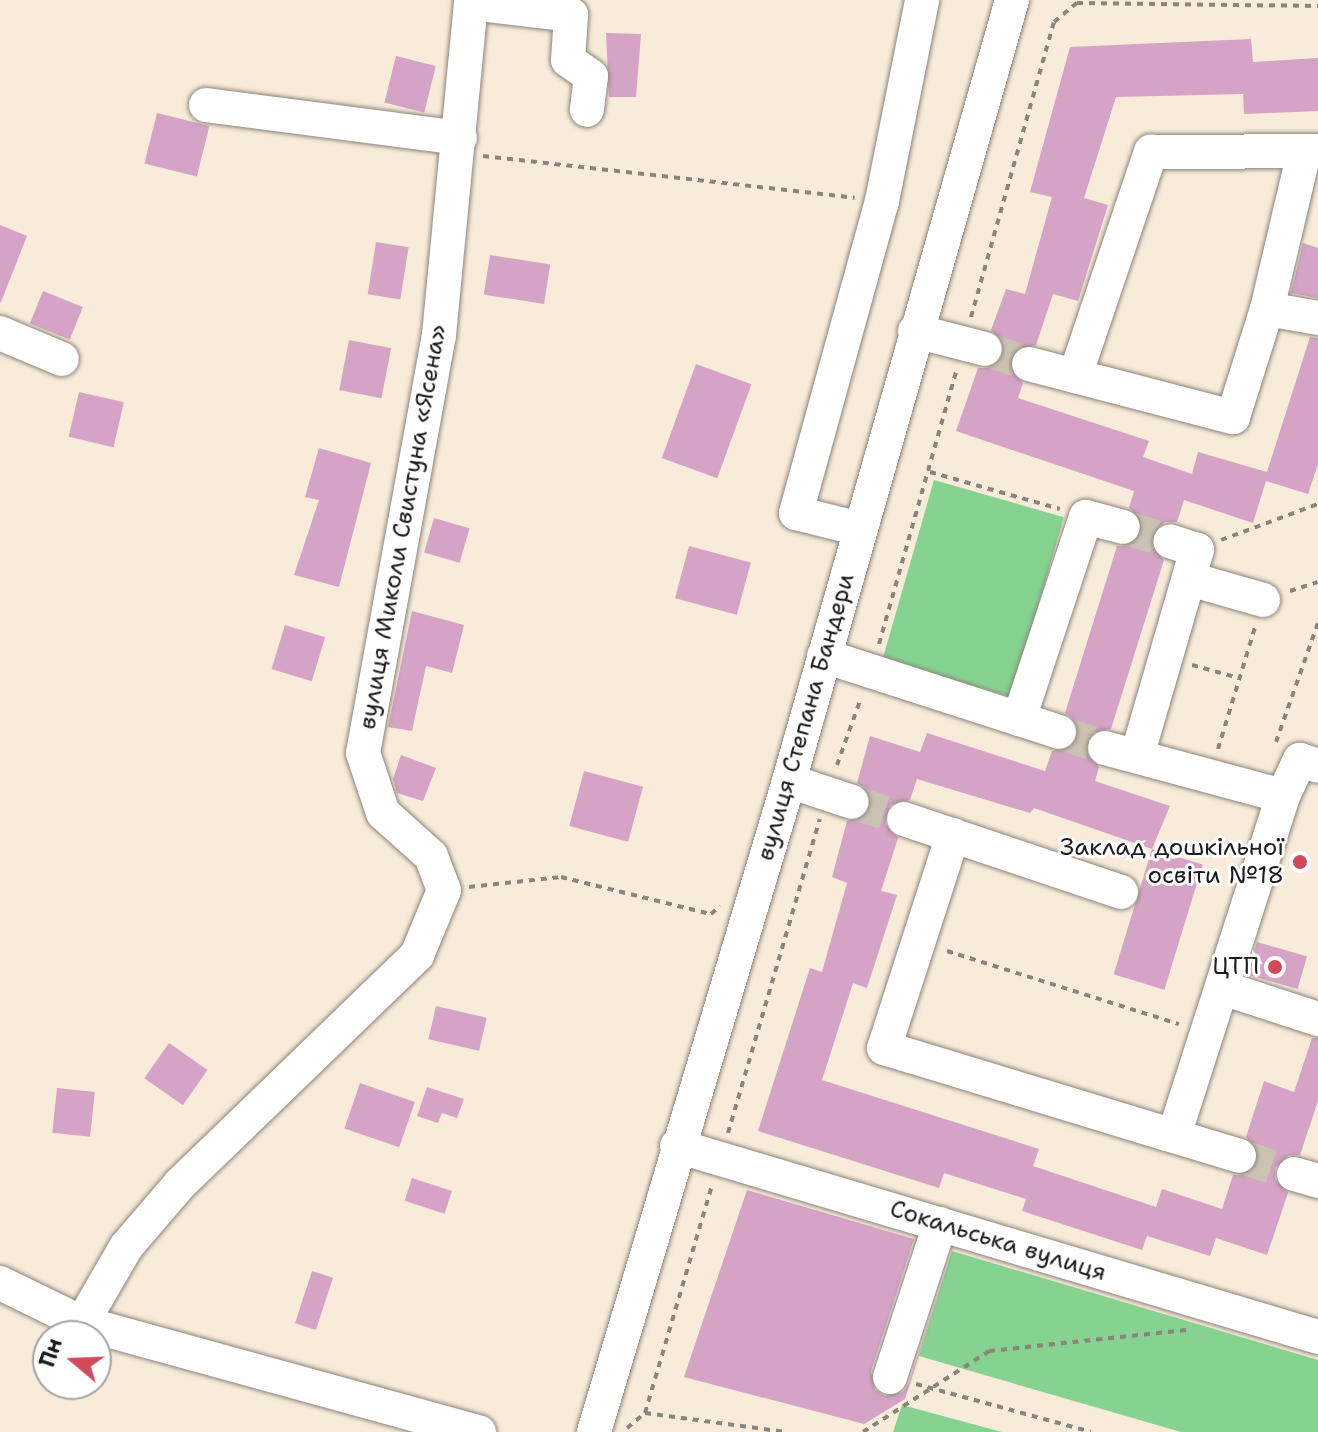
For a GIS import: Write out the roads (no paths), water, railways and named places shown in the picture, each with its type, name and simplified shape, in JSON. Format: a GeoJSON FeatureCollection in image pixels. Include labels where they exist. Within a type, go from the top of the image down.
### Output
{"type":"FeatureCollection","features":[{"type":"Feature","properties":{"kind":"street"},"geometry":{"type":"LineString","coordinates":[[860,529],[796,513],[882,201],[922,0]]}},
{"type":"Feature","properties":{"kind":"street","name":"вулиця Степана Бандери"},"geometry":{"type":"LineString","coordinates":[[594,1432],[677,1146],[789,781],[1012,0]]}},
{"type":"Feature","properties":{"kind":"street"},"geometry":{"type":"LineString","coordinates":[[471,2],[571,15],[568,60],[591,76],[587,110]]}},
{"type":"Feature","properties":{"kind":"street","name":"вулиця Миколи Свистуна «Ясена»"},"geometry":{"type":"LineString","coordinates":[[84,1320],[126,1247],[180,1184],[417,955],[444,890],[431,856],[383,813],[363,753],[439,335],[471,2]]}},
{"type":"Feature","properties":{"kind":"street"},"geometry":{"type":"LineString","coordinates":[[206,105],[459,146]]}},
{"type":"Feature","properties":{"kind":"street"},"geometry":{"type":"LineString","coordinates":[[1029,364],[1075,376],[1233,417],[1311,152],[1151,152],[1075,376]]}},
{"type":"Feature","properties":{"kind":"street"},"geometry":{"type":"LineString","coordinates":[[1267,309],[1318,318]]}},
{"type":"Feature","properties":{"kind":"street"},"geometry":{"type":"LineString","coordinates":[[915,331],[985,349]]}},
{"type":"Feature","properties":{"kind":"street"},"geometry":{"type":"LineString","coordinates":[[0,333],[62,359]]}},
{"type":"Feature","properties":{"kind":"street"},"geometry":{"type":"LineString","coordinates":[[1019,719],[1086,517],[1123,527]]}},
{"type":"Feature","properties":{"kind":"street"},"geometry":{"type":"LineString","coordinates":[[1263,600],[1186,557],[1166,658],[1121,752],[1283,796]]}},
{"type":"Feature","properties":{"kind":"street"},"geometry":{"type":"LineString","coordinates":[[824,656],[1059,732]]}},
{"type":"Feature","properties":{"kind":"street"},"geometry":{"type":"LineString","coordinates":[[1175,1133],[1283,796],[1300,760],[1318,766]]}},
{"type":"Feature","properties":{"kind":"street"},"geometry":{"type":"LineString","coordinates":[[789,781],[852,802]]}},
{"type":"Feature","properties":{"kind":"street"},"geometry":{"type":"LineString","coordinates":[[904,819],[1121,892]]}},
{"type":"Feature","properties":{"kind":"street"},"geometry":{"type":"LineString","coordinates":[[953,835],[884,1048],[1175,1133],[1239,1156]]}},
{"type":"Feature","properties":{"kind":"street"},"geometry":{"type":"LineString","coordinates":[[1223,988],[1318,1019]]}},
{"type":"Feature","properties":{"kind":"street","name":"Сокальська вулиця"},"geometry":{"type":"LineString","coordinates":[[677,1146],[724,1146],[940,1224],[1318,1337]]}},
{"type":"Feature","properties":{"kind":"street"},"geometry":{"type":"LineString","coordinates":[[890,1377],[940,1224]]}},
{"type":"Feature","properties":{"kind":"street"},"geometry":{"type":"LineString","coordinates":[[0,1283],[76,1320]]}},
{"type":"Feature","properties":{"kind":"street"},"geometry":{"type":"LineString","coordinates":[[112,1331],[479,1432]]}},
{"type":"Feature","properties":{"kind":"tunnel"},"geometry":{"type":"LineString","coordinates":[[985,349],[1029,364]]}},
{"type":"Feature","properties":{"kind":"tunnel"},"geometry":{"type":"LineString","coordinates":[[1123,527],[1170,541]]}},
{"type":"Feature","properties":{"kind":"tunnel"},"geometry":{"type":"LineString","coordinates":[[1059,732],[1105,748]]}},
{"type":"Feature","properties":{"kind":"tunnel"},"geometry":{"type":"LineString","coordinates":[[852,802],[904,819]]}},
{"type":"Feature","properties":{"kind":"tunnel"},"geometry":{"type":"LineString","coordinates":[[1239,1156],[1294,1174]]}},
{"type":"Feature","properties":{"kind":"place","name":"Заклад дошкільної освіти №18"},"geometry":{"type":"Point","coordinates":[1300,862]}},
{"type":"Feature","properties":{"kind":"place","name":"ЦТП"},"geometry":{"type":"Point","coordinates":[1275,967]}}]}
